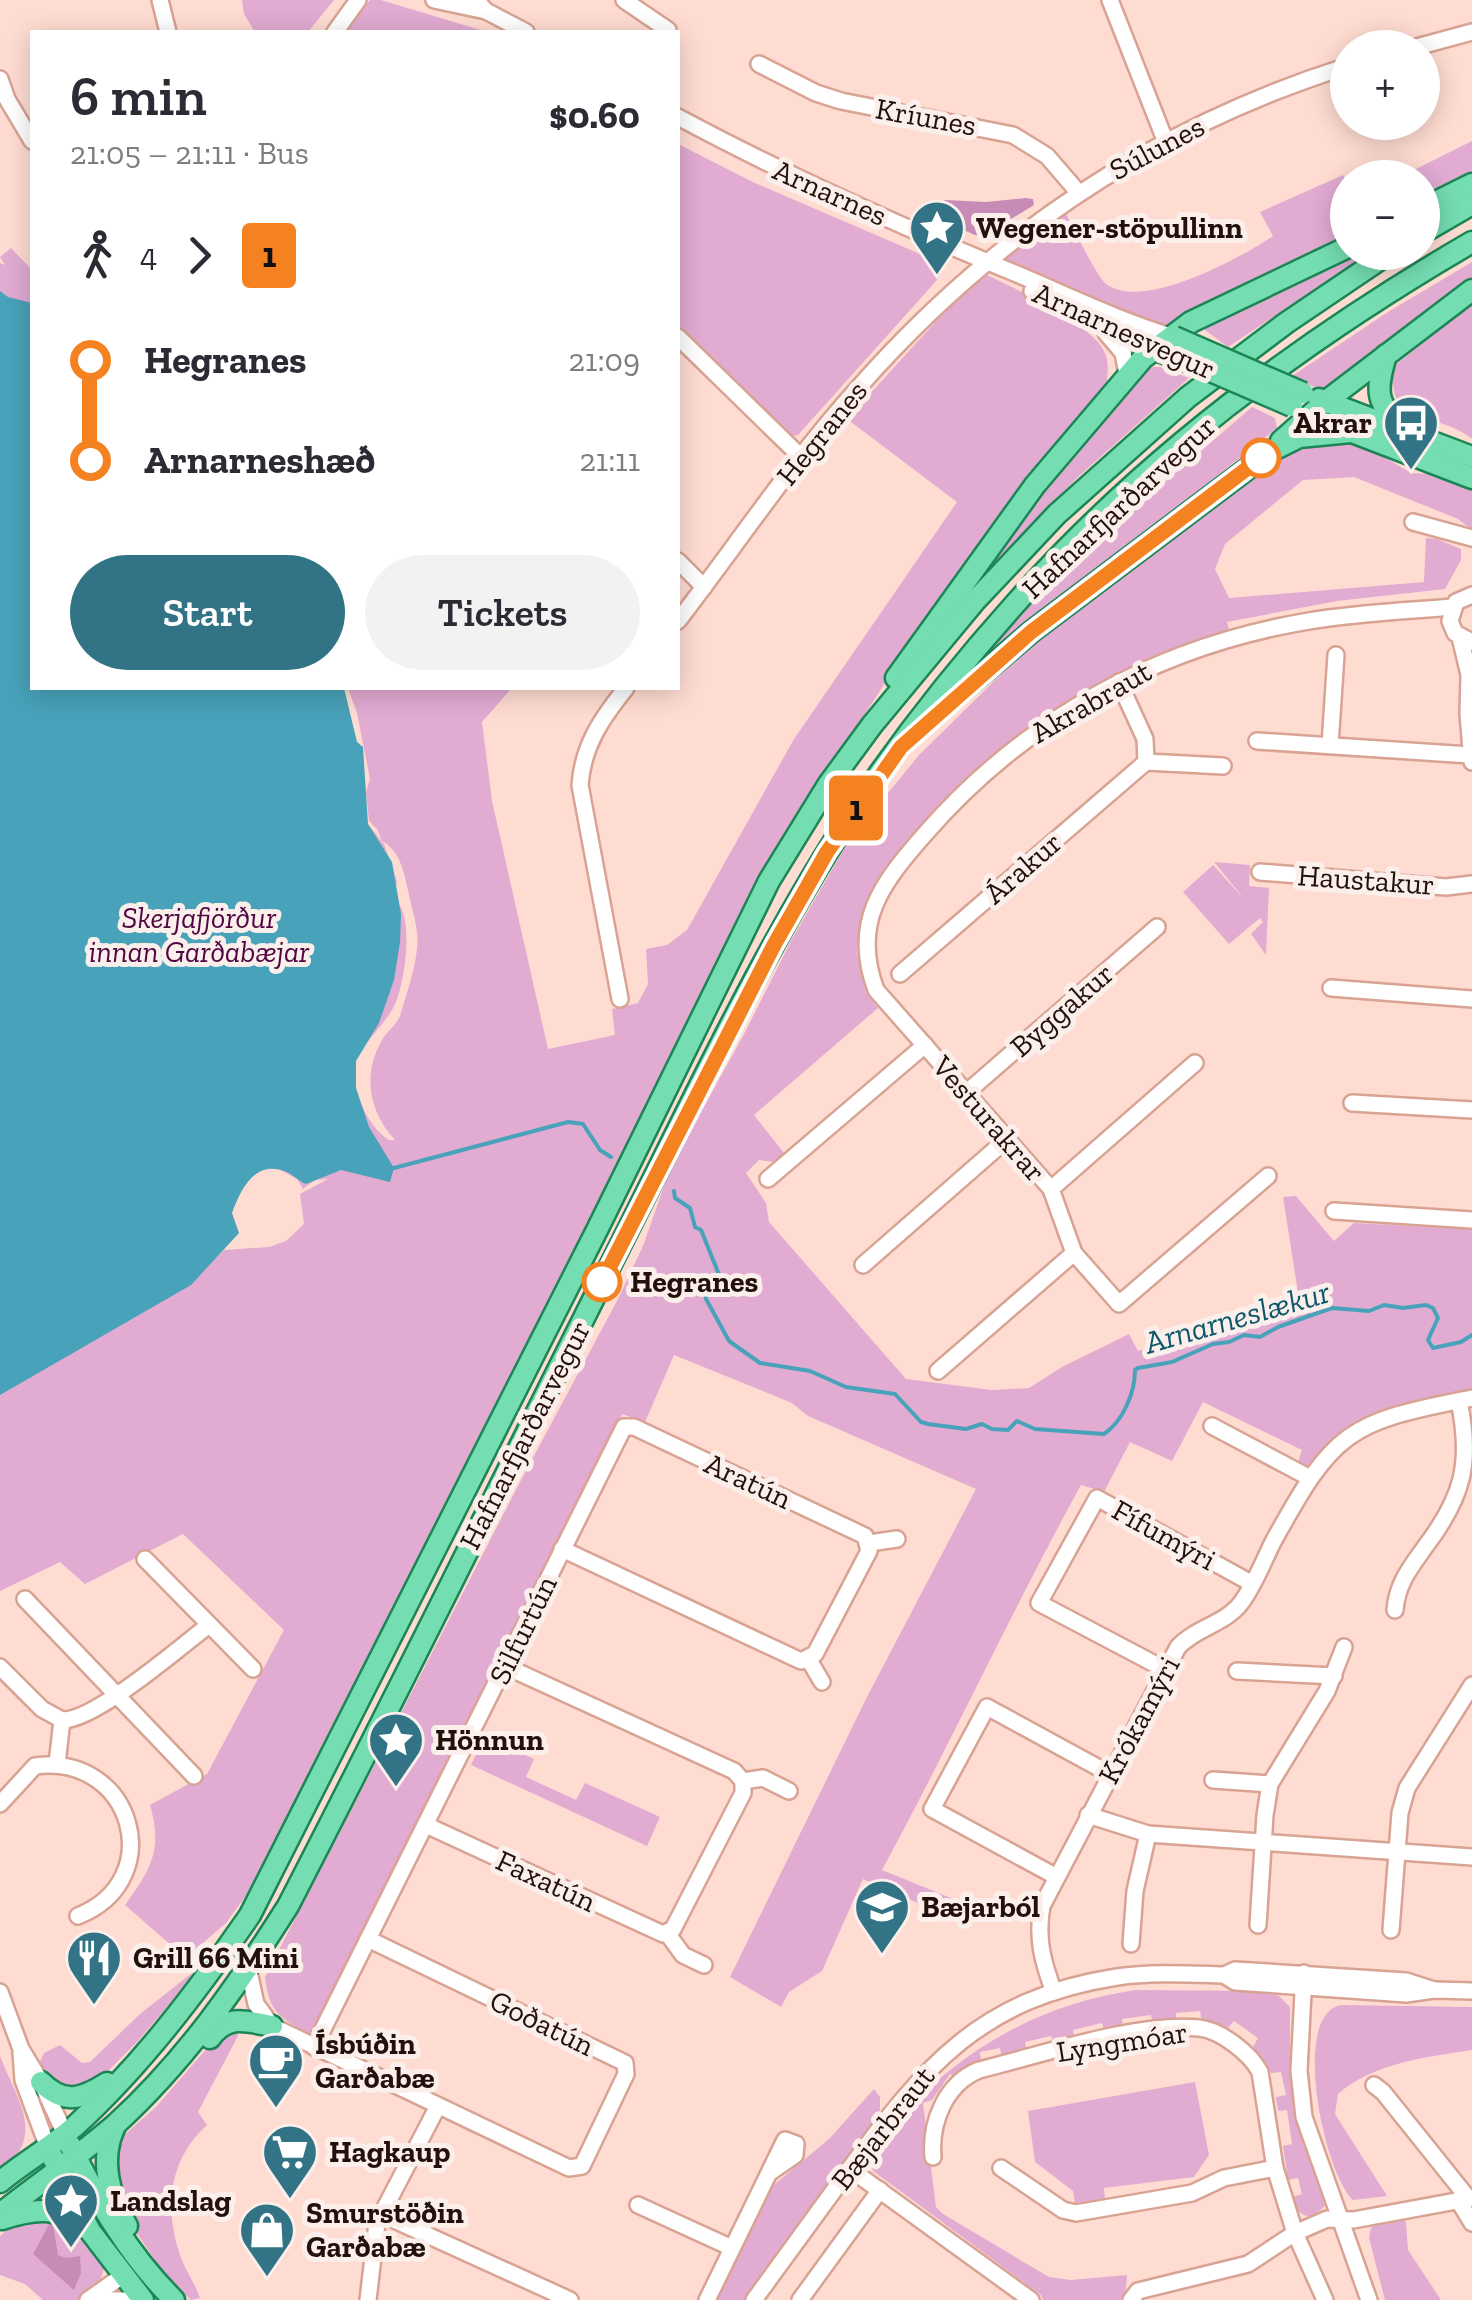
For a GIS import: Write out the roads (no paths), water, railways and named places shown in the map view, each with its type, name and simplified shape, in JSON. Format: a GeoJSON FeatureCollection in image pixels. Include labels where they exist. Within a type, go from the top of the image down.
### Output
{"type":"FeatureCollection","features":[{"type":"Feature","properties":{"kind":"main road"},"geometry":{"type":"LineString","coordinates":[[1440,200],[1472,184]]}},
{"type":"Feature","properties":{"kind":"main road"},"geometry":{"type":"LineString","coordinates":[[1440,223],[1472,204]]}},
{"type":"Feature","properties":{"kind":"main road","name":"Hafnarfjarðarvegur"},"geometry":{"type":"LineString","coordinates":[[0,2217],[117,2123],[153,2088],[188,2049],[288,1906],[774,945],[836,840],[901,747],[973,652],[1017,602],[1144,477],[1301,352],[1472,242]]}},
{"type":"Feature","properties":{"kind":"main road"},"geometry":{"type":"LineString","coordinates":[[872,724],[892,684],[962,582],[1035,485],[1127,374],[1191,322],[1330,256]]}},
{"type":"Feature","properties":{"kind":"main road","name":"Hafnarfjarðarvegur"},"geometry":{"type":"LineString","coordinates":[[0,2182],[56,2140],[130,2070],[250,1915],[770,881],[819,799],[872,724],[1001,571],[1119,455],[1286,323],[1364,270]]}},
{"type":"Feature","properties":{"kind":"main road"},"geometry":{"type":"LineString","coordinates":[[1271,451],[1308,404],[1386,354],[1472,290]]}},
{"type":"Feature","properties":{"kind":"main road","name":"Arnarnesvegur"},"geometry":{"type":"LineString","coordinates":[[1165,343],[1197,365],[1472,456]]}},
{"type":"Feature","properties":{"kind":"main road","name":"Arnarnesvegur"},"geometry":{"type":"LineString","coordinates":[[1165,343],[1308,404],[1350,432],[1472,478]]}},
{"type":"Feature","properties":{"kind":"main road"},"geometry":{"type":"LineString","coordinates":[[1386,354],[1379,380],[1381,402],[1392,418],[1420,438]]}},
{"type":"Feature","properties":{"kind":"main road"},"geometry":{"type":"LineString","coordinates":[[901,747],[1031,632],[1271,451],[1299,437],[1350,432]]}},
{"type":"Feature","properties":{"kind":"main road"},"geometry":{"type":"LineString","coordinates":[[153,2088],[192,2062],[223,2024],[241,2020],[272,2026]]}},
{"type":"Feature","properties":{"kind":"main road"},"geometry":{"type":"LineString","coordinates":[[41,2082],[59,2096],[79,2098],[130,2070]]}},
{"type":"Feature","properties":{"kind":"main road"},"geometry":{"type":"LineString","coordinates":[[117,2123],[106,2157],[114,2202],[154,2264],[169,2297]]}},
{"type":"Feature","properties":{"kind":"main road"},"geometry":{"type":"LineString","coordinates":[[56,2140],[76,2156],[120,2238],[169,2297]]}},
{"type":"Feature","properties":{"kind":"main road"},"geometry":{"type":"LineString","coordinates":[[56,2140],[57,2169],[90,2231],[143,2300]]}},
{"type":"Feature","properties":{"kind":"main road"},"geometry":{"type":"LineString","coordinates":[[0,2217],[49,2210],[74,2219],[90,2231]]}},
{"type":"Feature","properties":{"kind":"main road"},"geometry":{"type":"LineString","coordinates":[[122,2276],[137,2278],[169,2297]]}},
{"type":"Feature","properties":{"kind":"street"},"geometry":{"type":"LineString","coordinates":[[160,0],[168,30]]}},
{"type":"Feature","properties":{"kind":"street"},"geometry":{"type":"LineString","coordinates":[[336,30],[358,0]]}},
{"type":"Feature","properties":{"kind":"street"},"geometry":{"type":"LineString","coordinates":[[434,0],[481,5],[523,30]]}},
{"type":"Feature","properties":{"kind":"street"},"geometry":{"type":"LineString","coordinates":[[624,0],[668,30]]}},
{"type":"Feature","properties":{"kind":"street"},"geometry":{"type":"LineString","coordinates":[[1110,0],[1165,140]]}},
{"type":"Feature","properties":{"kind":"street"},"geometry":{"type":"LineString","coordinates":[[1440,41],[1472,32]]}},
{"type":"Feature","properties":{"kind":"street","name":"Kríunes"},"geometry":{"type":"LineString","coordinates":[[759,64],[840,101],[1013,135],[1047,156],[1078,192]]}},
{"type":"Feature","properties":{"kind":"street","name":"Súlunes"},"geometry":{"type":"LineString","coordinates":[[986,262],[1078,192],[1165,140],[1258,98],[1330,72]]}},
{"type":"Feature","properties":{"kind":"street"},"geometry":{"type":"LineString","coordinates":[[0,80],[30,138]]}},
{"type":"Feature","properties":{"kind":"street","name":"Arnarnes"},"geometry":{"type":"LineString","coordinates":[[680,118],[788,176],[986,262]]}},
{"type":"Feature","properties":{"kind":"street","name":"Arnarnesvegur"},"geometry":{"type":"LineString","coordinates":[[986,262],[1011,280],[1100,326],[1165,343]]}},
{"type":"Feature","properties":{"kind":"street","name":"Arnarnesvegur"},"geometry":{"type":"LineString","coordinates":[[986,262],[1142,328],[1165,343]]}},
{"type":"Feature","properties":{"kind":"street","name":"Hegranes"},"geometry":{"type":"LineString","coordinates":[[680,618],[802,457],[900,341],[986,262]]}},
{"type":"Feature","properties":{"kind":"street"},"geometry":{"type":"LineString","coordinates":[[1100,326],[1123,353],[1127,374]]}},
{"type":"Feature","properties":{"kind":"street"},"geometry":{"type":"LineString","coordinates":[[680,338],[802,457]]}},
{"type":"Feature","properties":{"kind":"street"},"geometry":{"type":"LineString","coordinates":[[1412,522],[1472,538]]}},
{"type":"Feature","properties":{"kind":"street"},"geometry":{"type":"LineString","coordinates":[[680,562],[704,587]]}},
{"type":"Feature","properties":{"kind":"street"},"geometry":{"type":"LineString","coordinates":[[1257,740],[1471,754],[1471,672],[1461,636],[1462,600],[1472,578]]}},
{"type":"Feature","properties":{"kind":"street","name":"Akrabraut"},"geometry":{"type":"LineString","coordinates":[[865,934],[870,912],[881,892],[914,847],[969,787],[1050,722],[1119,682],[1166,660],[1236,637],[1340,616],[1406,612],[1462,600]]}},
{"type":"Feature","properties":{"kind":"street","name":"Akrabraut"},"geometry":{"type":"LineString","coordinates":[[1406,612],[1434,618],[1461,636]]}},
{"type":"Feature","properties":{"kind":"street"},"geometry":{"type":"LineString","coordinates":[[1330,745],[1336,656]]}},
{"type":"Feature","properties":{"kind":"street"},"geometry":{"type":"LineString","coordinates":[[1119,682],[1145,739],[1146,762],[1223,766]]}},
{"type":"Feature","properties":{"kind":"street"},"geometry":{"type":"LineString","coordinates":[[620,999],[580,785],[592,735],[625,690]]}},
{"type":"Feature","properties":{"kind":"street","name":"Árakur"},"geometry":{"type":"LineString","coordinates":[[900,974],[1146,762]]}},
{"type":"Feature","properties":{"kind":"street","name":"Haustakur"},"geometry":{"type":"LineString","coordinates":[[1260,872],[1446,886],[1472,884]]}},
{"type":"Feature","properties":{"kind":"street","name":"Byggakur"},"geometry":{"type":"LineString","coordinates":[[966,1093],[1157,927]]}},
{"type":"Feature","properties":{"kind":"street","name":"Vesturakrar"},"geometry":{"type":"LineString","coordinates":[[865,934],[866,961],[876,990],[1050,1189],[1074,1253],[1119,1304],[1268,1176]]}},
{"type":"Feature","properties":{"kind":"street"},"geometry":{"type":"LineString","coordinates":[[1330,988],[1472,999]]}},
{"type":"Feature","properties":{"kind":"street"},"geometry":{"type":"LineString","coordinates":[[768,1179],[925,1045]]}},
{"type":"Feature","properties":{"kind":"street"},"geometry":{"type":"LineString","coordinates":[[1050,1189],[1195,1062]]}},
{"type":"Feature","properties":{"kind":"street"},"geometry":{"type":"LineString","coordinates":[[1352,1103],[1472,1110]]}},
{"type":"Feature","properties":{"kind":"street"},"geometry":{"type":"LineString","coordinates":[[863,1266],[1006,1140]]}},
{"type":"Feature","properties":{"kind":"street"},"geometry":{"type":"LineString","coordinates":[[1334,1211],[1472,1220]]}},
{"type":"Feature","properties":{"kind":"street"},"geometry":{"type":"LineString","coordinates":[[938,1371],[1074,1253]]}},
{"type":"Feature","properties":{"kind":"street","name":"Krókamýri"},"geometry":{"type":"LineString","coordinates":[[1054,1992],[1039,1939],[1042,1906],[1182,1642],[1241,1603],[1310,1478],[1331,1450],[1364,1426],[1388,1416],[1465,1400],[1468,1428],[1464,1483],[1439,1528],[1403,1579],[1395,1610]]}},
{"type":"Feature","properties":{"kind":"street"},"geometry":{"type":"LineString","coordinates":[[1212,1426],[1310,1478]]}},
{"type":"Feature","properties":{"kind":"street","name":"Aratún"},"geometry":{"type":"LineString","coordinates":[[624,1427],[634,1427],[865,1536],[868,1542]]}},
{"type":"Feature","properties":{"kind":"street","name":"Silfurtún"},"geometry":{"type":"LineString","coordinates":[[314,2046],[624,1427]]}},
{"type":"Feature","properties":{"kind":"street","name":"Fífumýri"},"geometry":{"type":"LineString","coordinates":[[1166,1670],[1039,1603],[1097,1498],[1251,1583]]}},
{"type":"Feature","properties":{"kind":"street"},"geometry":{"type":"LineString","coordinates":[[809,1660],[869,1551],[868,1542],[897,1539]]}},
{"type":"Feature","properties":{"kind":"street"},"geometry":{"type":"LineString","coordinates":[[562,1549],[797,1660],[809,1660]]}},
{"type":"Feature","properties":{"kind":"street"},"geometry":{"type":"LineString","coordinates":[[145,1560],[253,1670]]}},
{"type":"Feature","properties":{"kind":"street"},"geometry":{"type":"LineString","coordinates":[[25,1599],[194,1776]]}},
{"type":"Feature","properties":{"kind":"street"},"geometry":{"type":"LineString","coordinates":[[0,1667],[42,1708],[62,1720],[85,1715],[209,1625]]}},
{"type":"Feature","properties":{"kind":"street"},"geometry":{"type":"LineString","coordinates":[[1258,1924],[1270,1784],[1334,1676],[1344,1647]]}},
{"type":"Feature","properties":{"kind":"street"},"geometry":{"type":"LineString","coordinates":[[809,1660],[822,1682]]}},
{"type":"Feature","properties":{"kind":"street"},"geometry":{"type":"LineString","coordinates":[[505,1666],[734,1772],[742,1781],[744,1792],[667,1934]]}},
{"type":"Feature","properties":{"kind":"street"},"geometry":{"type":"LineString","coordinates":[[1237,1671],[1334,1676]]}},
{"type":"Feature","properties":{"kind":"street"},"geometry":{"type":"LineString","coordinates":[[1391,1930],[1400,1813],[1406,1788],[1472,1684]]}},
{"type":"Feature","properties":{"kind":"street"},"geometry":{"type":"LineString","coordinates":[[1055,1876],[932,1809],[986,1706],[1110,1774]]}},
{"type":"Feature","properties":{"kind":"street"},"geometry":{"type":"LineString","coordinates":[[57,1764],[62,1720]]}},
{"type":"Feature","properties":{"kind":"street"},"geometry":{"type":"LineString","coordinates":[[0,1804],[35,1766],[57,1764],[82,1770],[119,1799],[128,1818],[128,1860],[121,1881],[107,1899],[78,1916]]}},
{"type":"Feature","properties":{"kind":"street"},"geometry":{"type":"LineString","coordinates":[[742,1781],[762,1778],[788,1791]]}},
{"type":"Feature","properties":{"kind":"street"},"geometry":{"type":"LineString","coordinates":[[1214,1780],[1270,1784]]}},
{"type":"Feature","properties":{"kind":"street"},"geometry":{"type":"LineString","coordinates":[[1088,1816],[1148,1834],[1472,1856]]}},
{"type":"Feature","properties":{"kind":"street","name":"Faxatún"},"geometry":{"type":"LineString","coordinates":[[426,1825],[656,1933],[667,1934],[684,1956],[704,1965]]}},
{"type":"Feature","properties":{"kind":"street"},"geometry":{"type":"LineString","coordinates":[[1131,1944],[1135,1891],[1148,1834]]}},
{"type":"Feature","properties":{"kind":"street","name":"Goðatún"},"geometry":{"type":"LineString","coordinates":[[272,2026],[576,2169],[586,2160],[627,2068],[620,2060],[368,1939]]}},
{"type":"Feature","properties":{"kind":"street"},"geometry":{"type":"LineString","coordinates":[[248,1968],[256,2004],[272,2026]]}},
{"type":"Feature","properties":{"kind":"street","name":"Bæjarbraut"},"geometry":{"type":"LineString","coordinates":[[754,2300],[894,2108],[941,2056],[974,2031],[1054,1992],[1130,1976],[1224,1975],[1235,1982],[1304,1980],[1406,1994],[1472,1991]]}},
{"type":"Feature","properties":{"kind":"street"},"geometry":{"type":"LineString","coordinates":[[1304,1980],[1299,2070],[1304,2117],[1370,2300]]}},
{"type":"Feature","properties":{"kind":"street"},"geometry":{"type":"LineString","coordinates":[[0,1992],[21,2050],[41,2082],[56,2140]]}},
{"type":"Feature","properties":{"kind":"street","name":"Lyngmóar"},"geometry":{"type":"LineString","coordinates":[[933,2157],[936,2118],[968,2074],[1128,2035],[1198,2028],[1228,2041],[1257,2066],[1276,2168],[1295,2233],[1324,2300]]}},
{"type":"Feature","properties":{"kind":"street"},"geometry":{"type":"LineString","coordinates":[[21,2050],[23,2080],[56,2140]]}},
{"type":"Feature","properties":{"kind":"street"},"geometry":{"type":"LineString","coordinates":[[1374,2085],[1466,2199],[1472,2223]]}},
{"type":"Feature","properties":{"kind":"street"},"geometry":{"type":"LineString","coordinates":[[368,2300],[368,2276],[381,2214],[438,2106]]}},
{"type":"Feature","properties":{"kind":"street"},"geometry":{"type":"LineString","coordinates":[[1001,2168],[1068,2212],[1076,2213],[1192,2193],[1224,2178],[1276,2168]]}},
{"type":"Feature","properties":{"kind":"street"},"geometry":{"type":"LineString","coordinates":[[850,2169],[1032,2300]]}},
{"type":"Feature","properties":{"kind":"street"},"geometry":{"type":"LineString","coordinates":[[706,2300],[769,2173]]}},
{"type":"Feature","properties":{"kind":"street"},"geometry":{"type":"LineString","coordinates":[[800,2300],[880,2190]]}},
{"type":"Feature","properties":{"kind":"street"},"geometry":{"type":"LineString","coordinates":[[1131,2300],[1138,2291],[1253,2262],[1314,2224],[1466,2199]]}},
{"type":"Feature","properties":{"kind":"street"},"geometry":{"type":"LineString","coordinates":[[638,2206],[732,2248]]}},
{"type":"Feature","properties":{"kind":"street"},"geometry":{"type":"LineString","coordinates":[[381,2214],[570,2300]]}},
{"type":"Feature","properties":{"kind":"street"},"geometry":{"type":"LineString","coordinates":[[88,2300],[122,2276]]}},
{"type":"Feature","properties":{"kind":"street"},"geometry":{"type":"LineString","coordinates":[[355,2300],[368,2276]]}},
{"type":"Feature","properties":{"kind":"street"},"geometry":{"type":"LineString","coordinates":[[107,2300],[127,2300]]}},
{"type":"Feature","properties":{"kind":"water","name":"Skerjafjörður innan Garðabæjar"},"geometry":{"type":"Polygon","coordinates":[[[0,291],[30,302],[30,690],[344,690],[357,742],[363,747],[368,824],[392,862],[401,914],[394,980],[379,1023],[356,1061],[356,1088],[369,1127],[394,1168],[390,1182],[341,1170],[306,1184],[287,1172],[273,1169],[256,1174],[244,1187],[232,1213],[239,1233],[191,1285],[0,1395],[0,291]]]}},
{"type":"Feature","properties":{"kind":"waterway","name":"Arnarneslækur"},"geometry":{"type":"LineString","coordinates":[[394,1168],[568,1122],[583,1124],[600,1150],[611,1157]]}},
{"type":"Feature","properties":{"kind":"waterway","name":"Arnarneslækur"},"geometry":{"type":"LineString","coordinates":[[674,1191],[675,1198],[690,1208],[720,1277],[715,1288],[705,1293],[729,1341],[760,1363],[810,1371],[846,1387],[895,1394],[921,1422],[928,1424],[966,1429],[982,1424],[1008,1430],[1017,1421],[1035,1429],[1104,1434],[1127,1406],[1138,1368],[1172,1362],[1244,1335],[1260,1337],[1332,1308],[1369,1311],[1384,1305],[1426,1305],[1433,1308],[1438,1318],[1428,1340],[1433,1348],[1461,1342],[1472,1335]]}},
{"type":"Feature","properties":{"kind":"place","name":"Wegener-stöpullinn"},"geometry":{"type":"Point","coordinates":[937,277]}},
{"type":"Feature","properties":{"kind":"place","name":"Akrar"},"geometry":{"type":"Point","coordinates":[1411,472]}},
{"type":"Feature","properties":{"kind":"place","name":"Hegranes"},"geometry":{"type":"Point","coordinates":[602,1282]}},
{"type":"Feature","properties":{"kind":"place","name":"Hönnun"},"geometry":{"type":"Point","coordinates":[396,1789]}},
{"type":"Feature","properties":{"kind":"place","name":"Bæjarból"},"geometry":{"type":"Point","coordinates":[882,1956]}},
{"type":"Feature","properties":{"kind":"place","name":"Grill 66 Mini"},"geometry":{"type":"Point","coordinates":[94,2007]}},
{"type":"Feature","properties":{"kind":"place","name":"Ísbúðin Garðabæ"},"geometry":{"type":"Point","coordinates":[276,2110]}},
{"type":"Feature","properties":{"kind":"place","name":"Hagkaup"},"geometry":{"type":"Point","coordinates":[290,2201]}},
{"type":"Feature","properties":{"kind":"place","name":"Landslag"},"geometry":{"type":"Point","coordinates":[71,2250]}},
{"type":"Feature","properties":{"kind":"place","name":"Smurstöðin Garðabæ"},"geometry":{"type":"Point","coordinates":[267,2279]}}]}
